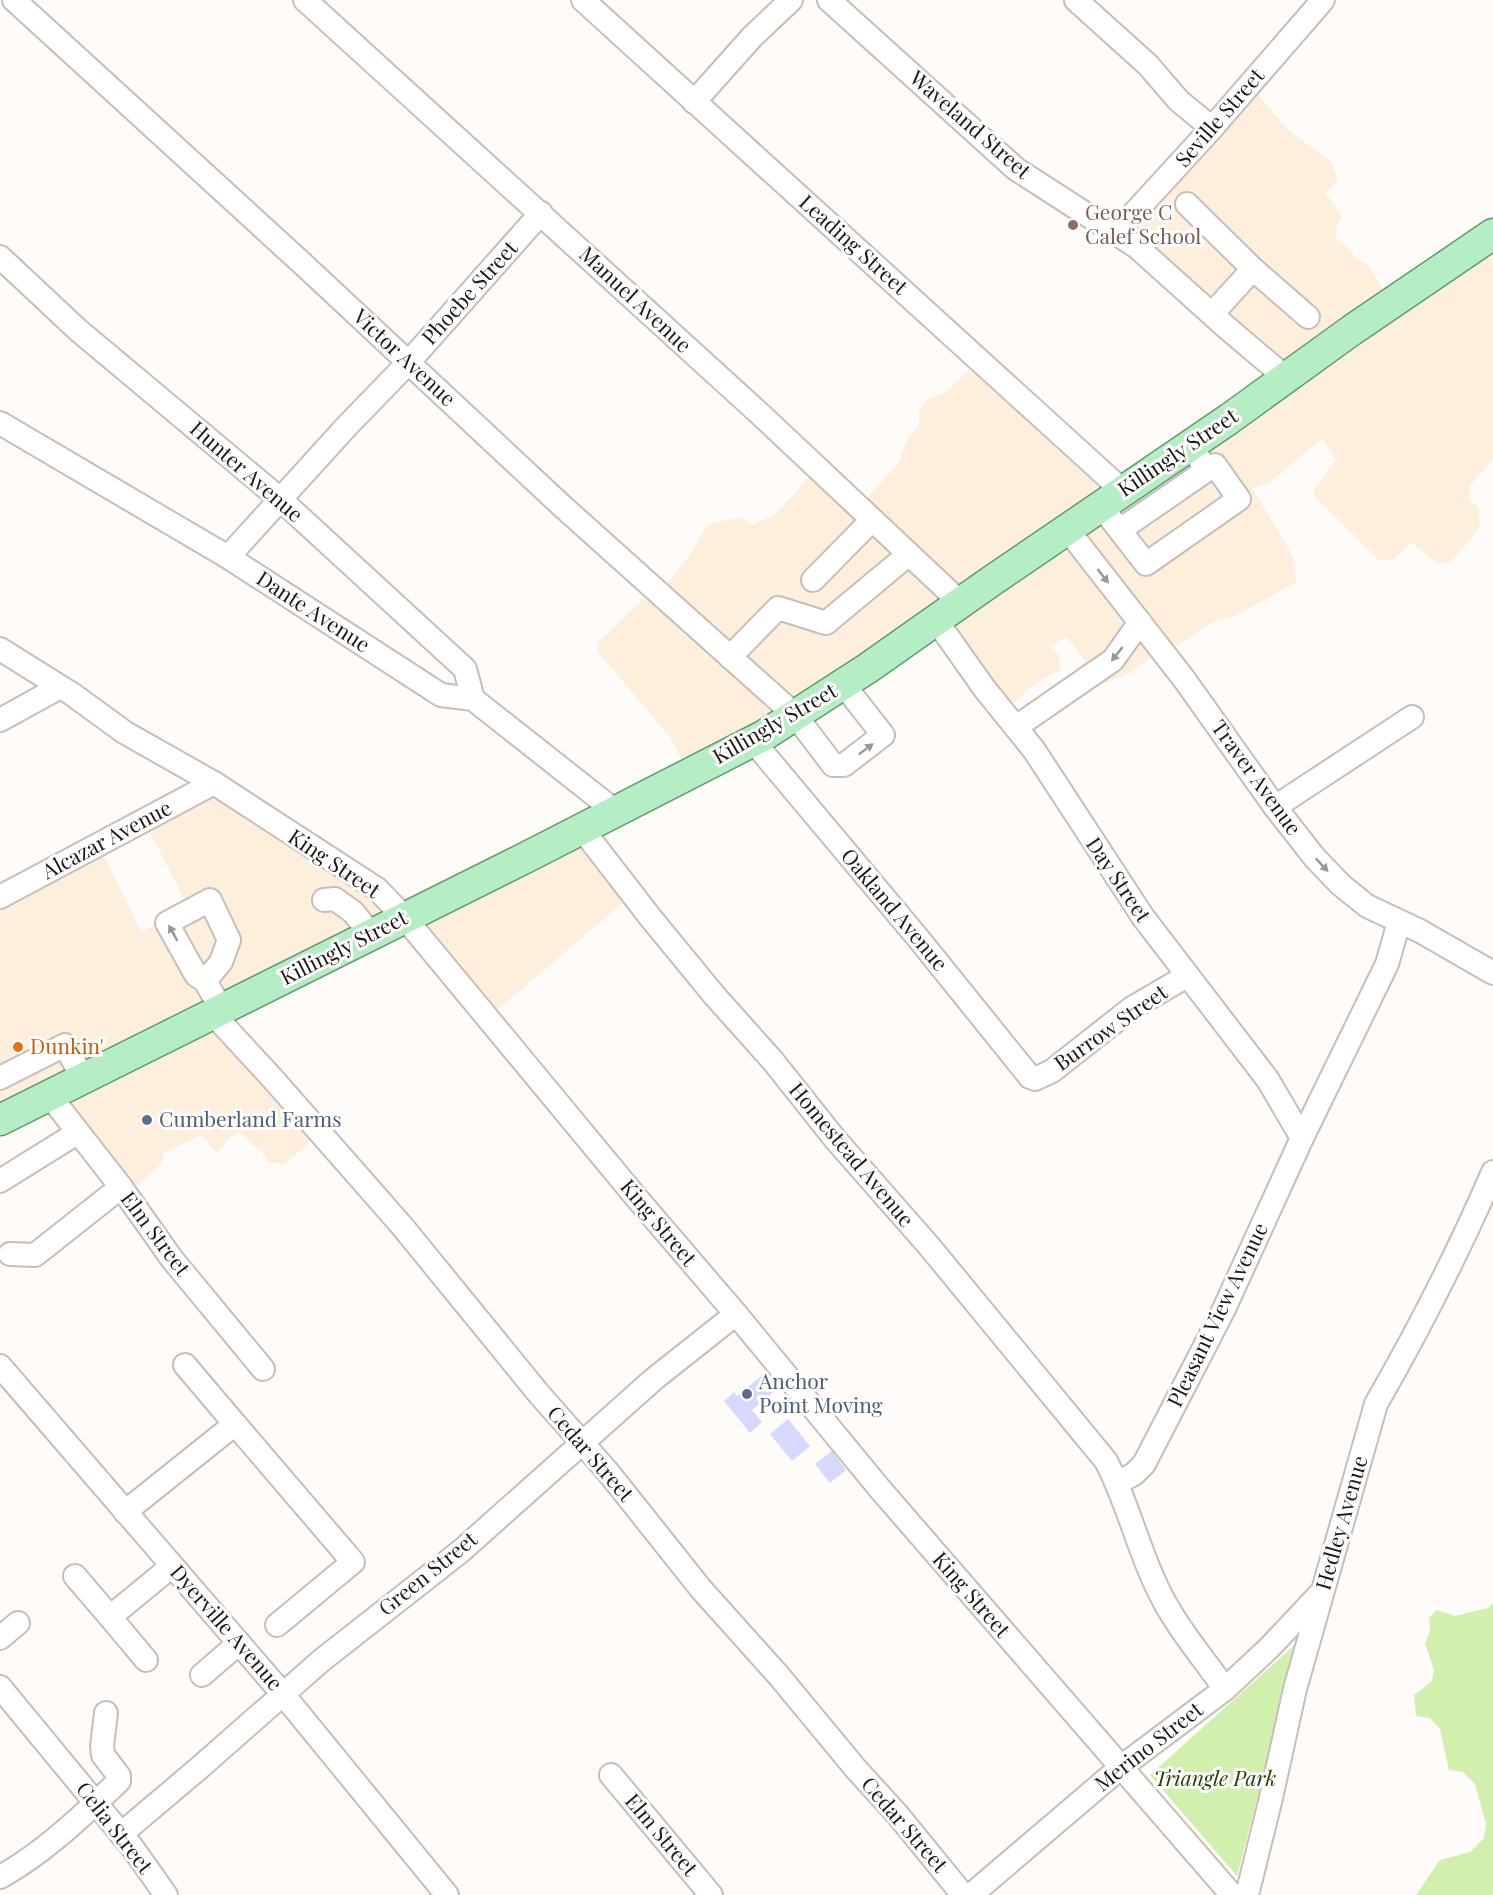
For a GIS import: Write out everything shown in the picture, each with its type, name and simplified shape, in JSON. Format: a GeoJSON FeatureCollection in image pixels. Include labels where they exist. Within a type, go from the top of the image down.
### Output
{"type":"FeatureCollection","features":[{"type":"Feature","properties":{"kind":"main road","name":"Killingly Street"},"geometry":{"type":"LineString","coordinates":[[0,1120],[218,1013],[753,741],[843,684],[962,603],[1493,234]]}},
{"type":"Feature","properties":{"kind":"street","name":"Victor Avenue"},"geometry":{"type":"LineString","coordinates":[[14,0],[305,266],[561,505],[795,715],[833,765],[844,765],[883,735],[843,684]]}},
{"type":"Feature","properties":{"kind":"street","name":"Manuel Avenue"},"geometry":{"type":"LineString","coordinates":[[305,0],[541,213],[962,603]]}},
{"type":"Feature","properties":{"kind":"street","name":"Leading Street"},"geometry":{"type":"LineString","coordinates":[[583,0],[694,102],[1112,499],[1120,530],[1146,564],[1239,499],[1215,465],[1207,470]]}},
{"type":"Feature","properties":{"kind":"street"},"geometry":{"type":"LineString","coordinates":[[694,102],[752,38],[791,0]]}},
{"type":"Feature","properties":{"kind":"street","name":"Waveland Street"},"geometry":{"type":"LineString","coordinates":[[829,0],[1016,169],[1137,247],[1286,377]]}},
{"type":"Feature","properties":{"kind":"street"},"geometry":{"type":"LineString","coordinates":[[1076,0],[1148,65],[1179,101],[1212,128]]}},
{"type":"Feature","properties":{"kind":"street","name":"Seville Street"},"geometry":{"type":"LineString","coordinates":[[1115,234],[1212,128],[1323,0]]}},
{"type":"Feature","properties":{"kind":"street"},"geometry":{"type":"LineString","coordinates":[[1187,204],[1308,317]]}},
{"type":"Feature","properties":{"kind":"street","name":"Phoebe Street"},"geometry":{"type":"LineString","coordinates":[[228,557],[280,498],[408,363],[541,213]]}},
{"type":"Feature","properties":{"kind":"street","name":"Hunter Avenue"},"geometry":{"type":"LineString","coordinates":[[0,257],[78,330],[280,498],[465,669],[473,699]]}},
{"type":"Feature","properties":{"kind":"street"},"geometry":{"type":"LineString","coordinates":[[1212,314],[1253,268]]}},
{"type":"Feature","properties":{"kind":"street","name":"Dante Avenue"},"geometry":{"type":"LineString","coordinates":[[0,423],[228,557],[441,695],[473,699]]}},
{"type":"Feature","properties":{"kind":"street"},"geometry":{"type":"LineString","coordinates":[[1120,530],[1207,470],[1190,445]]}},
{"type":"Feature","properties":{"kind":"street"},"geometry":{"type":"LineString","coordinates":[[813,580],[872,520]]}},
{"type":"Feature","properties":{"kind":"street","name":"Traver Avenue"},"geometry":{"type":"LineString","coordinates":[[1067,530],[1184,679],[1275,807],[1315,858],[1341,885],[1367,906],[1420,931],[1493,973]]}},
{"type":"Feature","properties":{"kind":"street"},"geometry":{"type":"LineString","coordinates":[[730,657],[778,608],[826,623],[909,554]]}},
{"type":"Feature","properties":{"kind":"street","name":"Day Street"},"geometry":{"type":"LineString","coordinates":[[936,620],[984,688],[1034,750],[1143,917],[1268,1080],[1302,1138]]}},
{"type":"Feature","properties":{"kind":"street"},"geometry":{"type":"LineString","coordinates":[[1016,728],[1113,660],[1140,622]]}},
{"type":"Feature","properties":{"kind":"street","name":"King Street"},"geometry":{"type":"LineString","coordinates":[[0,649],[124,732],[214,783],[377,890],[404,917],[880,1489],[1232,1895]]}},
{"type":"Feature","properties":{"kind":"street"},"geometry":{"type":"LineString","coordinates":[[0,720],[60,687]]}},
{"type":"Feature","properties":{"kind":"street"},"geometry":{"type":"LineString","coordinates":[[473,699],[615,811]]}},
{"type":"Feature","properties":{"kind":"street"},"geometry":{"type":"LineString","coordinates":[[1275,807],[1412,717]]}},
{"type":"Feature","properties":{"kind":"street","name":"Oakland Avenue"},"geometry":{"type":"LineString","coordinates":[[753,741],[918,938],[1030,1077],[1035,1079]]}},
{"type":"Feature","properties":{"kind":"street","name":"Alcazar Avenue"},"geometry":{"type":"LineString","coordinates":[[0,897],[214,783]]}},
{"type":"Feature","properties":{"kind":"street","name":"Homestead Avenue"},"geometry":{"type":"LineString","coordinates":[[582,829],[700,978],[773,1061],[835,1139],[929,1246],[1081,1430],[1106,1461],[1118,1483]]}},
{"type":"Feature","properties":{"kind":"street"},"geometry":{"type":"LineString","coordinates":[[324,900],[335,899],[353,912],[371,934]]}},
{"type":"Feature","properties":{"kind":"street","name":"Pleasant View Avenue"},"geometry":{"type":"LineString","coordinates":[[1118,1483],[1134,1474],[1144,1464],[1224,1309],[1302,1138],[1387,964],[1399,922]]}},
{"type":"Feature","properties":{"kind":"street","name":"Burrow Street"},"geometry":{"type":"LineString","coordinates":[[1035,1079],[1052,1071],[1132,1008],[1187,976]]}},
{"type":"Feature","properties":{"kind":"street","name":"Cedar Street"},"geometry":{"type":"LineString","coordinates":[[205,981],[218,1013],[402,1226],[539,1394],[584,1443],[701,1589],[779,1676],[963,1895]]}},
{"type":"Feature","properties":{"kind":"street"},"geometry":{"type":"LineString","coordinates":[[0,1078],[65,1045],[83,1079]]}},
{"type":"Feature","properties":{"kind":"street","name":"Elm Street"},"geometry":{"type":"LineString","coordinates":[[50,1096],[121,1187],[172,1259],[263,1370]]}},
{"type":"Feature","properties":{"kind":"street"},"geometry":{"type":"LineString","coordinates":[[0,1180],[77,1133]]}},
{"type":"Feature","properties":{"kind":"street","name":"Hedley Avenue"},"geometry":{"type":"LineString","coordinates":[[1247,1895],[1272,1798],[1295,1689],[1376,1404],[1400,1362],[1477,1210],[1493,1172]]}},
{"type":"Feature","properties":{"kind":"street"},"geometry":{"type":"LineString","coordinates":[[3,1250],[35,1255],[121,1187]]}},
{"type":"Feature","properties":{"kind":"street","name":"Green Street"},"geometry":{"type":"LineString","coordinates":[[121,1834],[282,1694],[374,1618],[461,1551],[654,1379],[736,1314]]}},
{"type":"Feature","properties":{"kind":"street"},"geometry":{"type":"LineString","coordinates":[[186,1365],[353,1562],[277,1625]]}},
{"type":"Feature","properties":{"kind":"street","name":"Dyerville Avenue"},"geometry":{"type":"LineString","coordinates":[[0,1366],[239,1643],[399,1834],[447,1895]]}},
{"type":"Feature","properties":{"kind":"street"},"geometry":{"type":"LineString","coordinates":[[125,1512],[235,1424]]}},
{"type":"Feature","properties":{"kind":"street"},"geometry":{"type":"LineString","coordinates":[[1118,1483],[1140,1550],[1157,1587],[1177,1623],[1225,1689]]}},
{"type":"Feature","properties":{"kind":"street"},"geometry":{"type":"LineString","coordinates":[[110,1617],[172,1566]]}},
{"type":"Feature","properties":{"kind":"street"},"geometry":{"type":"LineString","coordinates":[[75,1576],[146,1660]]}},
{"type":"Feature","properties":{"kind":"street","name":"Merino Street"},"geometry":{"type":"LineString","coordinates":[[971,1895],[1120,1768],[1225,1689],[1269,1648],[1322,1593]]}},
{"type":"Feature","properties":{"kind":"street"},"geometry":{"type":"LineString","coordinates":[[0,1638],[18,1623]]}},
{"type":"Feature","properties":{"kind":"street"},"geometry":{"type":"LineString","coordinates":[[202,1675],[239,1643]]}},
{"type":"Feature","properties":{"kind":"street","name":"Celia Street"},"geometry":{"type":"LineString","coordinates":[[0,1687],[121,1834],[166,1895]]}},
{"type":"Feature","properties":{"kind":"street"},"geometry":{"type":"LineString","coordinates":[[0,1877],[43,1847],[119,1781],[119,1776],[104,1755],[102,1746],[106,1713]]}},
{"type":"Feature","properties":{"kind":"street","name":"Elm Street"},"geometry":{"type":"LineString","coordinates":[[611,1775],[711,1895]]}},
{"type":"Feature","properties":{"kind":"shaded area"},"geometry":{"type":"Polygon","coordinates":[[[1251,87],[1289,131],[1330,160],[1338,181],[1325,192],[1342,217],[1337,226],[1336,240],[1350,249],[1355,258],[1367,264],[1390,300],[1493,237],[1493,459],[1469,487],[1469,500],[1479,508],[1480,528],[1450,562],[1438,564],[1411,542],[1395,559],[1378,560],[1315,497],[1314,488],[1336,460],[1322,438],[1269,483],[1252,488],[1293,556],[1297,582],[1233,617],[1211,623],[1165,654],[1157,653],[1130,673],[1103,684],[1067,637],[1050,646],[1059,655],[1060,670],[1035,683],[1007,710],[942,624],[688,772],[670,737],[598,652],[598,643],[652,590],[663,589],[692,552],[708,524],[742,517],[752,525],[776,514],[816,469],[862,504],[899,462],[908,437],[919,427],[919,411],[928,399],[946,392],[978,360],[1119,488],[1278,383],[1122,237],[1251,87]]]}},
{"type":"Feature","properties":{"kind":"shaded area"},"geometry":{"type":"Polygon","coordinates":[[[214,783],[404,917],[221,1013],[320,1134],[284,1164],[268,1162],[262,1152],[239,1132],[232,1136],[217,1153],[201,1135],[164,1153],[161,1164],[124,1198],[43,1102],[0,1121],[0,897],[98,844],[141,932],[188,906],[143,819],[214,783]]]}},
{"type":"Feature","properties":{"kind":"shaded area"},"geometry":{"type":"Polygon","coordinates":[[[582,830],[631,896],[489,1017],[411,923],[582,830]]]}},
{"type":"Feature","properties":{"kind":"green space"},"geometry":{"type":"Polygon","coordinates":[[[1493,1603],[1493,1895],[1416,1895],[1440,1860],[1470,1852],[1484,1838],[1486,1824],[1475,1784],[1463,1772],[1449,1770],[1440,1729],[1430,1718],[1416,1716],[1414,1695],[1432,1681],[1434,1670],[1425,1643],[1430,1632],[1429,1618],[1437,1610],[1455,1616],[1488,1608],[1493,1603]]]}},
{"type":"Feature","properties":{"kind":"green space","name":"Triangle Park"},"geometry":{"type":"Polygon","coordinates":[[[1299,1641],[1237,1876],[1150,1775],[1299,1641]]]}},
{"type":"Feature","properties":{"kind":"building"},"geometry":{"type":"Polygon","coordinates":[[[766,1372],[779,1387],[752,1410],[762,1422],[750,1433],[724,1401],[734,1392],[737,1396],[766,1372]]]}},
{"type":"Feature","properties":{"kind":"building"},"geometry":{"type":"Polygon","coordinates":[[[788,1419],[810,1446],[792,1461],[770,1434],[788,1419]]]}},
{"type":"Feature","properties":{"kind":"building"},"geometry":{"type":"Polygon","coordinates":[[[832,1451],[846,1470],[830,1483],[815,1464],[832,1451]]]}},
{"type":"Feature","properties":{"kind":"place","name":"George C Calef School"},"geometry":{"type":"Point","coordinates":[1073,225]}},
{"type":"Feature","properties":{"kind":"place","name":"Dunkin'"},"geometry":{"type":"Point","coordinates":[18,1047]}},
{"type":"Feature","properties":{"kind":"place","name":"Cumberland Farms"},"geometry":{"type":"Point","coordinates":[147,1120]}},
{"type":"Feature","properties":{"kind":"place","name":"Anchor Point Moving"},"geometry":{"type":"Point","coordinates":[747,1394]}}]}
